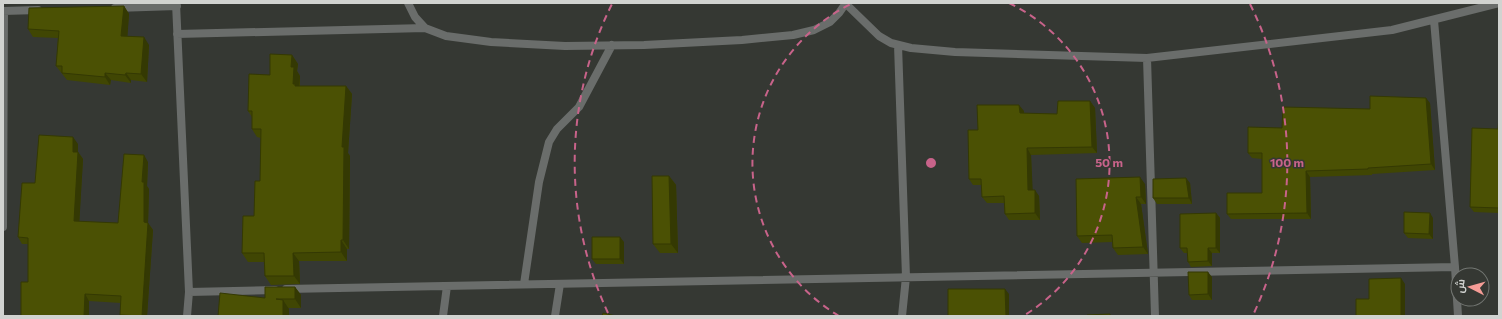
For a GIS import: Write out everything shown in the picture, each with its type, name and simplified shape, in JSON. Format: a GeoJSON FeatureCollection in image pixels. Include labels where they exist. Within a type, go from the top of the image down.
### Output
{"type":"FeatureCollection","features":[{"type":"Feature","properties":{"kind":"street"},"geometry":{"type":"LineString","coordinates":[[408,3],[415,17],[425,28]]}},
{"type":"Feature","properties":{"kind":"street"},"geometry":{"type":"LineString","coordinates":[[177,34],[425,28],[446,36],[490,42],[565,46],[644,45],[742,40],[793,35],[814,30],[830,22],[846,4],[879,36],[898,45],[911,48],[955,52],[1146,58],[1392,30],[1498,3]]}},
{"type":"Feature","properties":{"kind":"street"},"geometry":{"type":"LineString","coordinates":[[106,8],[176,4],[189,292],[187,316]]}},
{"type":"Feature","properties":{"kind":"street"},"geometry":{"type":"LineString","coordinates":[[3,227],[4,11],[44,10]]}},
{"type":"Feature","properties":{"kind":"street"},"geometry":{"type":"LineString","coordinates":[[1434,20],[1455,267]]}},
{"type":"Feature","properties":{"kind":"street"},"geometry":{"type":"LineString","coordinates":[[524,284],[539,182],[549,142],[557,129],[579,107],[612,45]]}},
{"type":"Feature","properties":{"kind":"street"},"geometry":{"type":"LineString","coordinates":[[898,45],[906,277],[902,316]]}},
{"type":"Feature","properties":{"kind":"street"},"geometry":{"type":"LineString","coordinates":[[1146,58],[1155,316]]}},
{"type":"Feature","properties":{"kind":"street"},"geometry":{"type":"LineString","coordinates":[[189,292],[524,284],[1450,267]]}},
{"type":"Feature","properties":{"kind":"street"},"geometry":{"type":"LineString","coordinates":[[555,316],[560,284]]}},
{"type":"Feature","properties":{"kind":"street"},"geometry":{"type":"LineString","coordinates":[[444,316],[447,286]]}},
{"type":"Feature","properties":{"kind":"building"},"geometry":{"type":"Polygon","coordinates":[[[124,6],[121,36],[144,37],[141,74],[126,73],[125,75],[105,73],[105,77],[62,73],[62,66],[56,66],[59,31],[28,29],[29,8],[124,6]]]}},
{"type":"Feature","properties":{"kind":"building"},"geometry":{"type":"Polygon","coordinates":[[[270,54],[292,55],[291,67],[294,67],[293,84],[295,84],[295,86],[346,86],[342,147],[344,147],[343,240],[341,240],[341,252],[293,253],[294,276],[265,276],[264,253],[242,253],[243,216],[254,216],[255,181],[260,181],[261,129],[252,129],[252,111],[248,111],[249,74],[270,75],[270,54]]]}},
{"type":"Feature","properties":{"kind":"building"},"geometry":{"type":"Polygon","coordinates":[[[1370,96],[1426,98],[1431,164],[1368,169],[1306,171],[1307,213],[1227,214],[1227,193],[1262,193],[1262,153],[1248,153],[1248,127],[1282,128],[1283,107],[1370,109],[1370,96]]]}},
{"type":"Feature","properties":{"kind":"building"},"geometry":{"type":"Polygon","coordinates":[[[1058,101],[1090,101],[1092,147],[1027,148],[1028,190],[1035,190],[1035,213],[1005,214],[1004,196],[982,197],[981,179],[969,179],[968,130],[978,130],[977,105],[1019,105],[1020,113],[1057,114],[1058,101]]]}},
{"type":"Feature","properties":{"kind":"building"},"geometry":{"type":"Polygon","coordinates":[[[1499,116],[1499,208],[1470,207],[1472,128],[1498,129],[1499,116]]]}},
{"type":"Feature","properties":{"kind":"building"},"geometry":{"type":"Polygon","coordinates":[[[39,135],[73,137],[73,152],[78,152],[74,221],[118,223],[124,154],[144,155],[142,182],[144,182],[144,222],[148,223],[142,316],[120,315],[121,296],[85,294],[84,316],[21,316],[21,282],[28,282],[28,238],[18,237],[22,183],[35,183],[39,135]]]}},
{"type":"Feature","properties":{"kind":"building"},"geometry":{"type":"Polygon","coordinates":[[[652,176],[669,176],[671,244],[653,244],[652,176]]]}},
{"type":"Feature","properties":{"kind":"building"},"geometry":{"type":"Polygon","coordinates":[[[1140,177],[1141,197],[1136,197],[1143,247],[1113,248],[1112,235],[1077,236],[1076,179],[1140,177]]]}},
{"type":"Feature","properties":{"kind":"building"},"geometry":{"type":"Polygon","coordinates":[[[1186,178],[1189,198],[1153,198],[1153,179],[1186,178]]]}},
{"type":"Feature","properties":{"kind":"building"},"geometry":{"type":"Polygon","coordinates":[[[1404,212],[1430,213],[1429,234],[1404,233],[1404,212]]]}},
{"type":"Feature","properties":{"kind":"building"},"geometry":{"type":"Polygon","coordinates":[[[1216,213],[1216,248],[1208,248],[1208,261],[1188,262],[1187,248],[1180,248],[1180,214],[1216,213]]]}},
{"type":"Feature","properties":{"kind":"building"},"geometry":{"type":"Polygon","coordinates":[[[592,237],[620,237],[620,259],[592,259],[592,237]]]}},
{"type":"Feature","properties":{"kind":"building"},"geometry":{"type":"Polygon","coordinates":[[[1188,272],[1208,272],[1208,294],[1189,295],[1188,272]]]}},
{"type":"Feature","properties":{"kind":"building"},"geometry":{"type":"Polygon","coordinates":[[[1401,278],[1401,316],[1356,316],[1356,299],[1369,299],[1369,279],[1401,278]]]}},
{"type":"Feature","properties":{"kind":"building"},"geometry":{"type":"Polygon","coordinates":[[[265,287],[295,287],[295,299],[276,299],[283,300],[283,316],[218,316],[220,293],[265,298],[265,287]]]}},
{"type":"Feature","properties":{"kind":"building"},"geometry":{"type":"Polygon","coordinates":[[[948,289],[1005,289],[1006,316],[948,316],[948,289]]]}},
{"type":"Feature","properties":{"kind":"building"},"geometry":{"type":"Polygon","coordinates":[[[603,313],[616,316],[602,316],[603,313]]]}},
{"type":"Feature","properties":{"kind":"building"},"geometry":{"type":"Polygon","coordinates":[[[1110,314],[1110,316],[1087,316],[1087,315],[1110,314]]]}}]}
